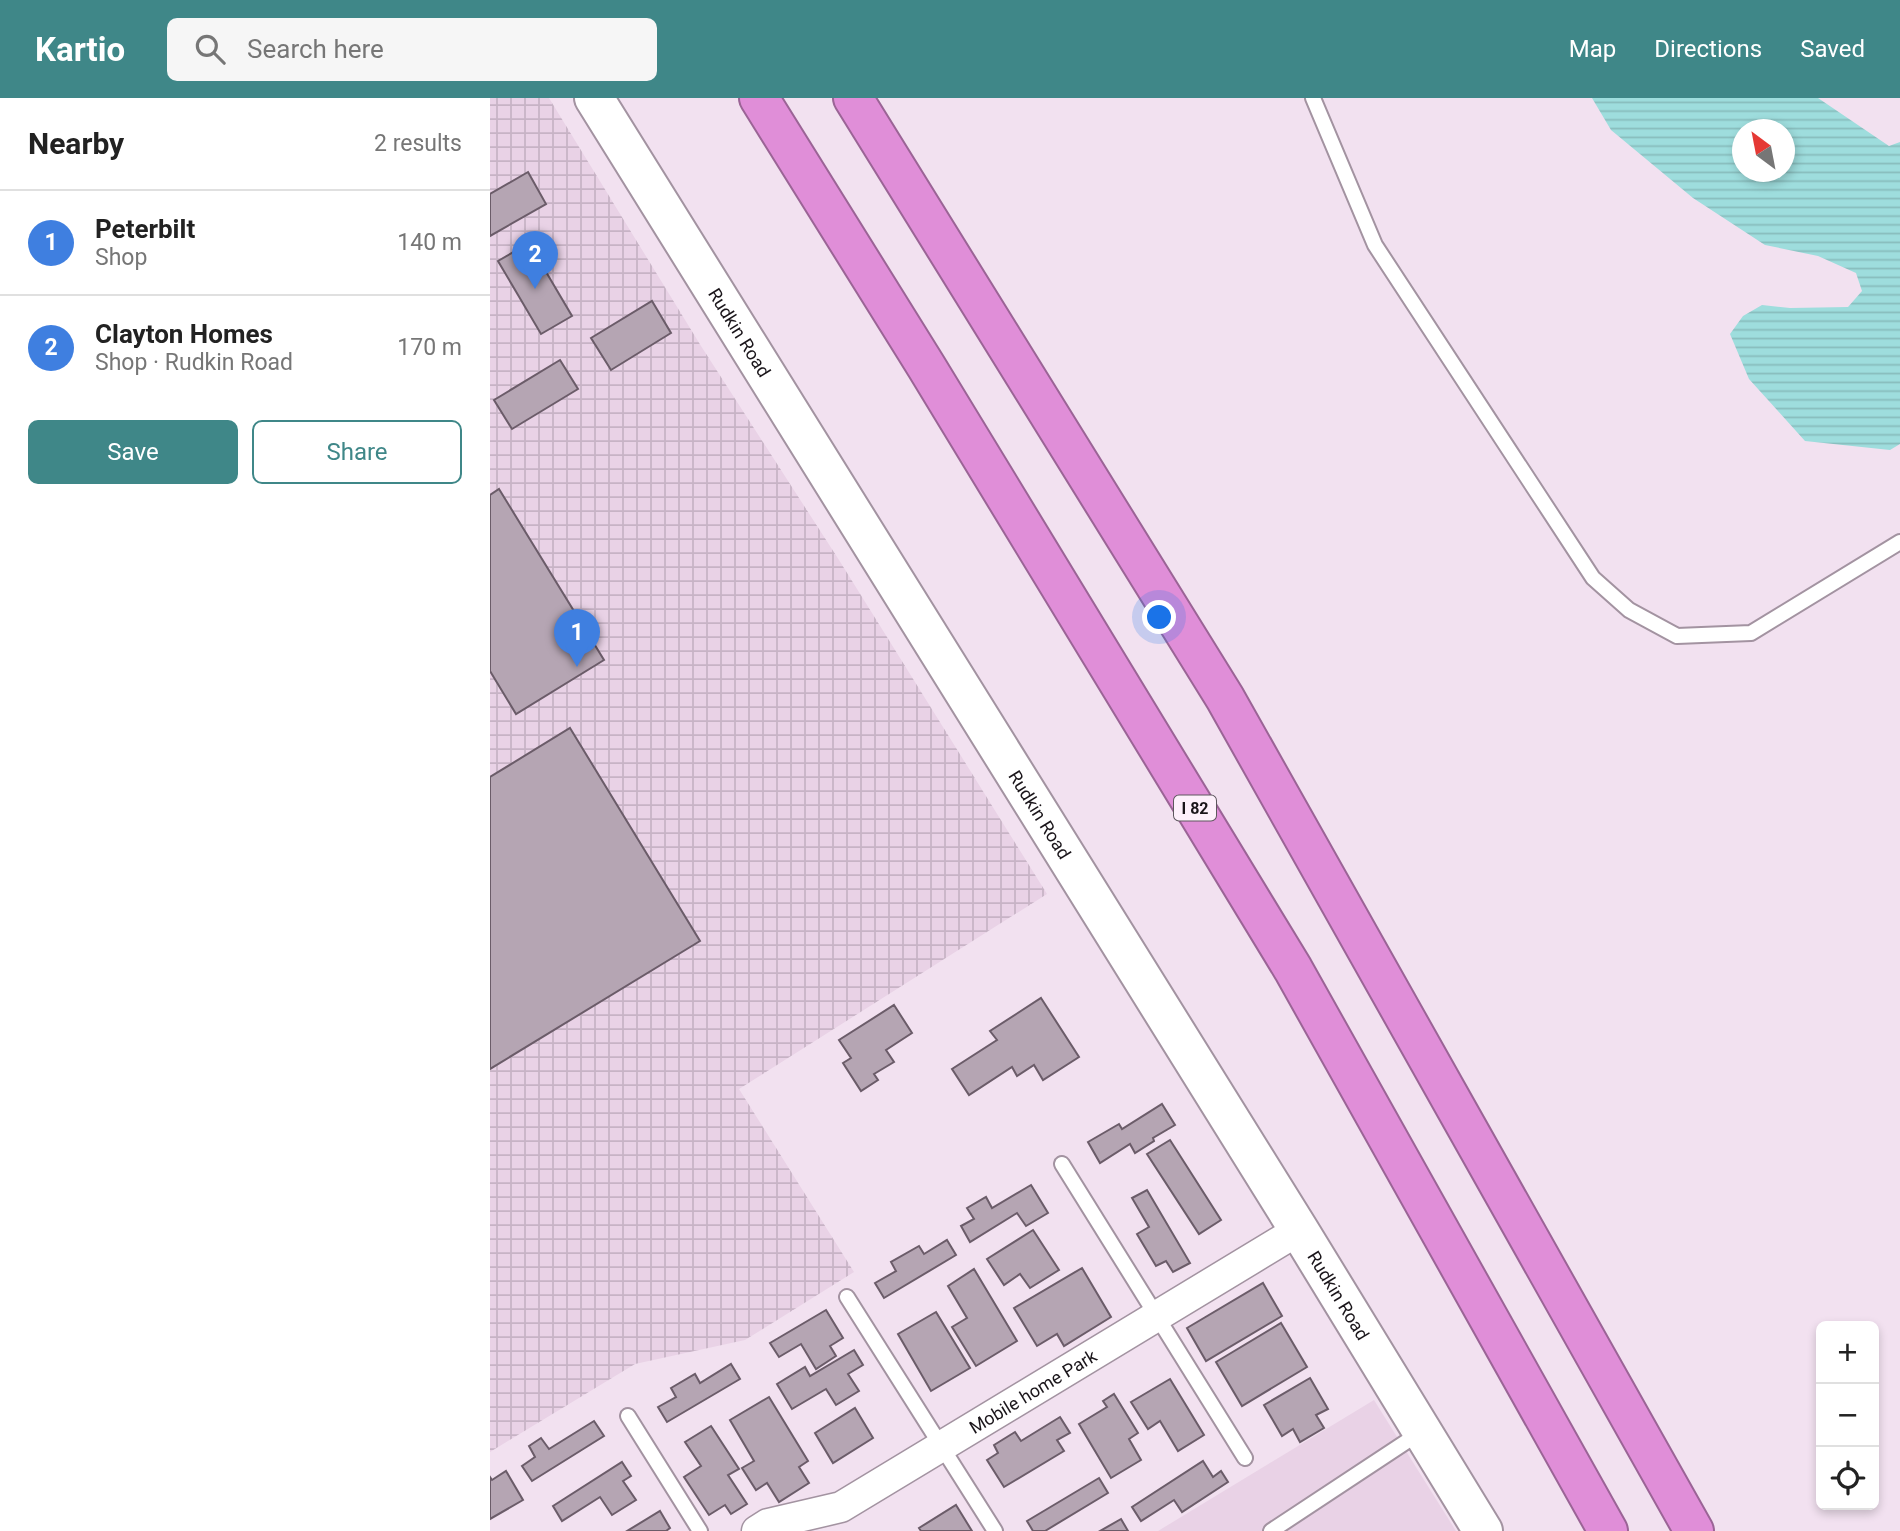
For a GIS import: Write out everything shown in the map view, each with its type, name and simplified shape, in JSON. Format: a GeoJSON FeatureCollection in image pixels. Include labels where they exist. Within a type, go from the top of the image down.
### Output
{"type":"FeatureCollection","features":[{"type":"Feature","properties":{"kind":"highway","name":"I 82"},"geometry":{"type":"LineString","coordinates":[[759,98],[1293,969],[1608,1531]]}},
{"type":"Feature","properties":{"kind":"highway"},"geometry":{"type":"LineString","coordinates":[[853,98],[1225,698],[1695,1531]]}},
{"type":"Feature","properties":{"kind":"street","name":"Rudkin Road"},"geometry":{"type":"LineString","coordinates":[[594,98],[1299,1230],[1483,1531]]}},
{"type":"Feature","properties":{"kind":"street","name":"Mobile home Park"},"geometry":{"type":"LineString","coordinates":[[757,1531],[768,1524],[841,1507],[1299,1230]]}},
{"type":"Feature","properties":{"kind":"lane"},"geometry":{"type":"LineString","coordinates":[[1313,98],[1375,245],[1593,578],[1629,610],[1677,636],[1751,633],[1900,542]]}},
{"type":"Feature","properties":{"kind":"lane"},"geometry":{"type":"LineString","coordinates":[[1062,1164],[1245,1458]]}},
{"type":"Feature","properties":{"kind":"lane"},"geometry":{"type":"LineString","coordinates":[[847,1297],[995,1531]]}},
{"type":"Feature","properties":{"kind":"lane"},"geometry":{"type":"LineString","coordinates":[[628,1416],[700,1531]]}},
{"type":"Feature","properties":{"kind":"lane"},"geometry":{"type":"LineString","coordinates":[[1271,1531],[1422,1431]]}},
{"type":"Feature","properties":{"kind":"shaded area"},"geometry":{"type":"Polygon","coordinates":[[[490,98],[549,98],[701,346],[839,560],[1047,894],[739,1089],[854,1272],[745,1340],[635,1364],[490,1452],[490,98]]]}},
{"type":"Feature","properties":{"kind":"shaded area"},"geometry":{"type":"Polygon","coordinates":[[[1592,98],[1818,98],[1889,146],[1900,142],[1900,444],[1890,450],[1805,441],[1749,379],[1730,334],[1743,316],[1762,305],[1790,308],[1848,307],[1862,291],[1856,273],[1818,256],[1765,245],[1693,198],[1611,130],[1592,98]]]}},
{"type":"Feature","properties":{"kind":"shaded area"},"geometry":{"type":"Polygon","coordinates":[[[1374,1400],[1456,1531],[1158,1531],[1374,1400]]]}},
{"type":"Feature","properties":{"kind":"building"},"geometry":{"type":"Polygon","coordinates":[[[528,172],[546,204],[490,236],[490,194],[528,172]]]}},
{"type":"Feature","properties":{"kind":"building"},"geometry":{"type":"Polygon","coordinates":[[[529,243],[572,316],[541,334],[498,261],[529,243]]]}},
{"type":"Feature","properties":{"kind":"building"},"geometry":{"type":"Polygon","coordinates":[[[652,301],[671,333],[611,370],[591,338],[652,301]]]}},
{"type":"Feature","properties":{"kind":"building"},"geometry":{"type":"Polygon","coordinates":[[[560,360],[578,389],[512,429],[494,400],[560,360]]]}},
{"type":"Feature","properties":{"kind":"building"},"geometry":{"type":"Polygon","coordinates":[[[499,489],[604,660],[516,714],[490,671],[490,495],[499,489]]]}},
{"type":"Feature","properties":{"kind":"building"},"geometry":{"type":"Polygon","coordinates":[[[570,728],[700,941],[490,1069],[490,777],[570,728]]]}},
{"type":"Feature","properties":{"kind":"building"},"geometry":{"type":"Polygon","coordinates":[[[1041,998],[1079,1057],[1043,1080],[1034,1065],[1017,1076],[1012,1067],[969,1095],[952,1069],[997,1040],[990,1031],[1041,998]]]}},
{"type":"Feature","properties":{"kind":"building"},"geometry":{"type":"Polygon","coordinates":[[[894,1005],[912,1033],[886,1050],[894,1062],[874,1074],[878,1080],[861,1091],[843,1063],[851,1058],[839,1040],[894,1005]]]}},
{"type":"Feature","properties":{"kind":"building"},"geometry":{"type":"Polygon","coordinates":[[[1162,1104],[1175,1125],[1135,1153],[1130,1144],[1100,1163],[1088,1142],[1119,1124],[1122,1129],[1162,1104]]]}},
{"type":"Feature","properties":{"kind":"building"},"geometry":{"type":"Polygon","coordinates":[[[1170,1140],[1221,1220],[1199,1234],[1147,1154],[1170,1140]]]}},
{"type":"Feature","properties":{"kind":"building"},"geometry":{"type":"Polygon","coordinates":[[[1031,1185],[1048,1213],[1026,1226],[1017,1213],[970,1242],[961,1226],[974,1219],[967,1208],[986,1197],[992,1208],[1031,1185]]]}},
{"type":"Feature","properties":{"kind":"building"},"geometry":{"type":"Polygon","coordinates":[[[1147,1190],[1190,1263],[1173,1272],[1166,1261],[1156,1266],[1137,1234],[1149,1227],[1132,1198],[1147,1190]]]}},
{"type":"Feature","properties":{"kind":"building"},"geometry":{"type":"Polygon","coordinates":[[[1033,1230],[1059,1270],[1030,1288],[1020,1274],[1004,1285],[987,1259],[1033,1230]]]}},
{"type":"Feature","properties":{"kind":"building"},"geometry":{"type":"Polygon","coordinates":[[[947,1240],[956,1255],[884,1298],[875,1283],[896,1271],[891,1262],[919,1246],[924,1254],[947,1240]]]}},
{"type":"Feature","properties":{"kind":"building"},"geometry":{"type":"Polygon","coordinates":[[[1082,1268],[1111,1317],[1064,1346],[1057,1334],[1037,1346],[1014,1308],[1082,1268]]]}},
{"type":"Feature","properties":{"kind":"building"},"geometry":{"type":"Polygon","coordinates":[[[974,1269],[1017,1341],[976,1366],[952,1327],[967,1318],[948,1286],[974,1269]]]}},
{"type":"Feature","properties":{"kind":"building"},"geometry":{"type":"Polygon","coordinates":[[[1263,1283],[1282,1316],[1206,1361],[1187,1328],[1263,1283]]]}},
{"type":"Feature","properties":{"kind":"building"},"geometry":{"type":"Polygon","coordinates":[[[826,1310],[843,1338],[830,1346],[836,1356],[816,1369],[801,1344],[779,1357],[770,1343],[826,1310]]]}},
{"type":"Feature","properties":{"kind":"building"},"geometry":{"type":"Polygon","coordinates":[[[936,1312],[970,1368],[931,1391],[898,1334],[936,1312]]]}},
{"type":"Feature","properties":{"kind":"building"},"geometry":{"type":"Polygon","coordinates":[[[1281,1323],[1307,1367],[1242,1406],[1216,1362],[1281,1323]]]}},
{"type":"Feature","properties":{"kind":"building"},"geometry":{"type":"Polygon","coordinates":[[[854,1350],[863,1365],[848,1374],[859,1391],[836,1405],[826,1389],[792,1409],[777,1384],[805,1367],[810,1376],[854,1350]]]}},
{"type":"Feature","properties":{"kind":"building"},"geometry":{"type":"Polygon","coordinates":[[[731,1364],[740,1379],[667,1422],[658,1407],[676,1397],[671,1388],[695,1374],[700,1383],[731,1364]]]}},
{"type":"Feature","properties":{"kind":"building"},"geometry":{"type":"Polygon","coordinates":[[[1310,1378],[1328,1409],[1316,1415],[1324,1428],[1300,1442],[1293,1429],[1282,1436],[1264,1405],[1310,1378]]]}},
{"type":"Feature","properties":{"kind":"building"},"geometry":{"type":"Polygon","coordinates":[[[1170,1379],[1204,1435],[1178,1451],[1160,1421],[1148,1429],[1131,1402],[1170,1379]]]}},
{"type":"Feature","properties":{"kind":"building"},"geometry":{"type":"Polygon","coordinates":[[[1114,1394],[1138,1433],[1129,1439],[1141,1460],[1111,1478],[1079,1424],[1107,1407],[1103,1401],[1114,1394]]]}},
{"type":"Feature","properties":{"kind":"building"},"geometry":{"type":"Polygon","coordinates":[[[769,1397],[808,1461],[799,1467],[809,1483],[779,1502],[767,1483],[756,1490],[742,1468],[754,1461],[730,1420],[769,1397]]]}},
{"type":"Feature","properties":{"kind":"building"},"geometry":{"type":"Polygon","coordinates":[[[855,1408],[873,1438],[833,1463],[815,1433],[855,1408]]]}},
{"type":"Feature","properties":{"kind":"building"},"geometry":{"type":"Polygon","coordinates":[[[1060,1417],[1070,1433],[1057,1440],[1064,1451],[1004,1487],[987,1460],[998,1453],[994,1445],[1015,1432],[1021,1441],[1060,1417]]]}},
{"type":"Feature","properties":{"kind":"building"},"geometry":{"type":"Polygon","coordinates":[[[594,1421],[604,1436],[532,1481],[522,1466],[535,1457],[529,1446],[541,1438],[549,1449],[594,1421]]]}},
{"type":"Feature","properties":{"kind":"building"},"geometry":{"type":"Polygon","coordinates":[[[711,1426],[739,1469],[728,1475],[747,1504],[731,1514],[725,1505],[709,1515],[684,1477],[701,1466],[685,1442],[711,1426]]]}},
{"type":"Feature","properties":{"kind":"building"},"geometry":{"type":"Polygon","coordinates":[[[1203,1461],[1213,1477],[1221,1471],[1228,1482],[1182,1512],[1174,1500],[1141,1521],[1132,1507],[1203,1461]]]}},
{"type":"Feature","properties":{"kind":"building"},"geometry":{"type":"Polygon","coordinates":[[[622,1462],[631,1476],[623,1481],[636,1500],[612,1515],[600,1497],[562,1521],[553,1506],[622,1462]]]}},
{"type":"Feature","properties":{"kind":"building"},"geometry":{"type":"Polygon","coordinates":[[[506,1471],[523,1500],[490,1519],[490,1477],[492,1480],[506,1471]]]}},
{"type":"Feature","properties":{"kind":"building"},"geometry":{"type":"Polygon","coordinates":[[[1099,1478],[1108,1493],[1045,1531],[1033,1531],[1027,1521],[1099,1478]]]}},
{"type":"Feature","properties":{"kind":"building"},"geometry":{"type":"Polygon","coordinates":[[[956,1505],[972,1531],[921,1531],[919,1528],[956,1505]]]}},
{"type":"Feature","properties":{"kind":"building"},"geometry":{"type":"Polygon","coordinates":[[[660,1511],[670,1528],[666,1531],[627,1531],[660,1511]]]}},
{"type":"Feature","properties":{"kind":"building"},"geometry":{"type":"Polygon","coordinates":[[[1121,1519],[1128,1531],[1100,1531],[1121,1519]]]}},
{"type":"Feature","properties":{"kind":"place","name":"Clayton Homes"},"geometry":{"type":"Point","coordinates":[535,289]}},
{"type":"Feature","properties":{"kind":"place","name":"Peterbilt"},"geometry":{"type":"Point","coordinates":[577,667]}}]}
